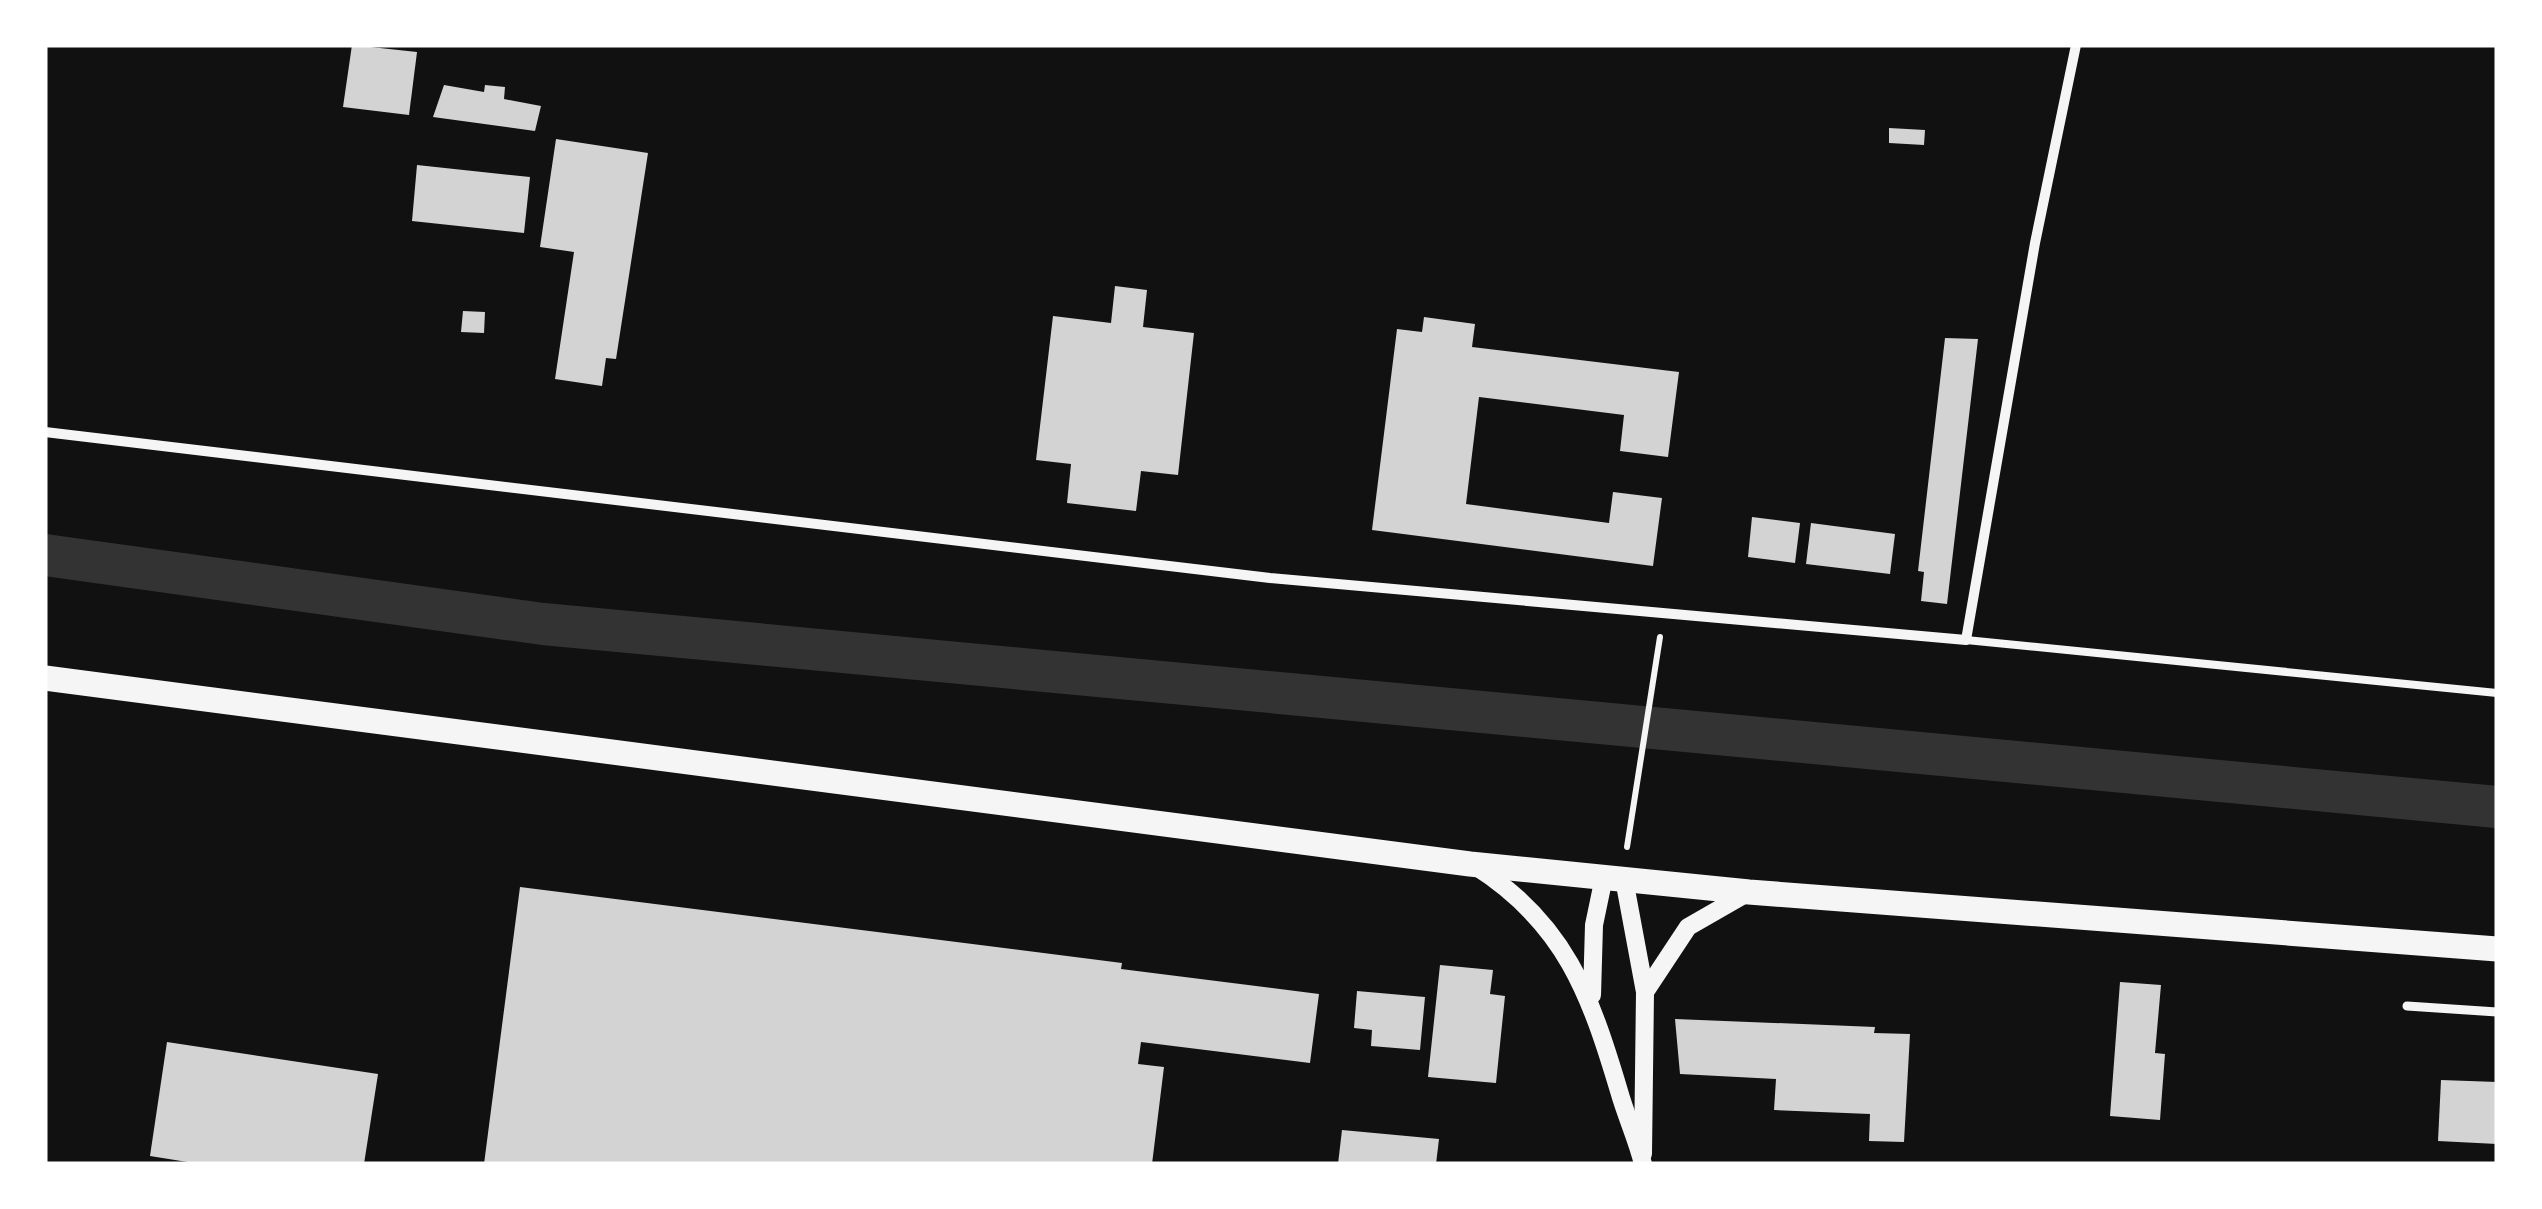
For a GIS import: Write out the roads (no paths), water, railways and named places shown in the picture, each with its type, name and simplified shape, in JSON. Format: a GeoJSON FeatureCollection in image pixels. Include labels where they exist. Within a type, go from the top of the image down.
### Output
{"type":"FeatureCollection","features":[{"type":"Feature","properties":{"kind":"main road"},"geometry":{"type":"LineString","coordinates":[[45,678],[1470,864],[1749,892],[2497,949]]}},
{"type":"Feature","properties":{"kind":"street"},"geometry":{"type":"LineString","coordinates":[[45,432],[1270,578],[1966,640],[2035,243],[2076,45]]}},
{"type":"Feature","properties":{"kind":"street"},"geometry":{"type":"LineString","coordinates":[[1470,864],[1508,888],[1548,928],[1574,965],[1592,1004],[1643,1162]]}},
{"type":"Feature","properties":{"kind":"street"},"geometry":{"type":"LineString","coordinates":[[1592,1004],[1594,925],[1614,878]]}},
{"type":"Feature","properties":{"kind":"street"},"geometry":{"type":"LineString","coordinates":[[1614,878],[1645,992],[1643,1162]]}},
{"type":"Feature","properties":{"kind":"street"},"geometry":{"type":"LineString","coordinates":[[1645,992],[1688,928],[1749,892]]}},
{"type":"Feature","properties":{"kind":"street"},"geometry":{"type":"LineString","coordinates":[[2407,1006],[2497,1012]]}},
{"type":"Feature","properties":{"kind":"lane"},"geometry":{"type":"LineString","coordinates":[[1966,640],[2497,693]]}},
{"type":"Feature","properties":{"kind":"waterway"},"geometry":{"type":"LineString","coordinates":[[45,555],[543,624],[2497,807]]}}]}
